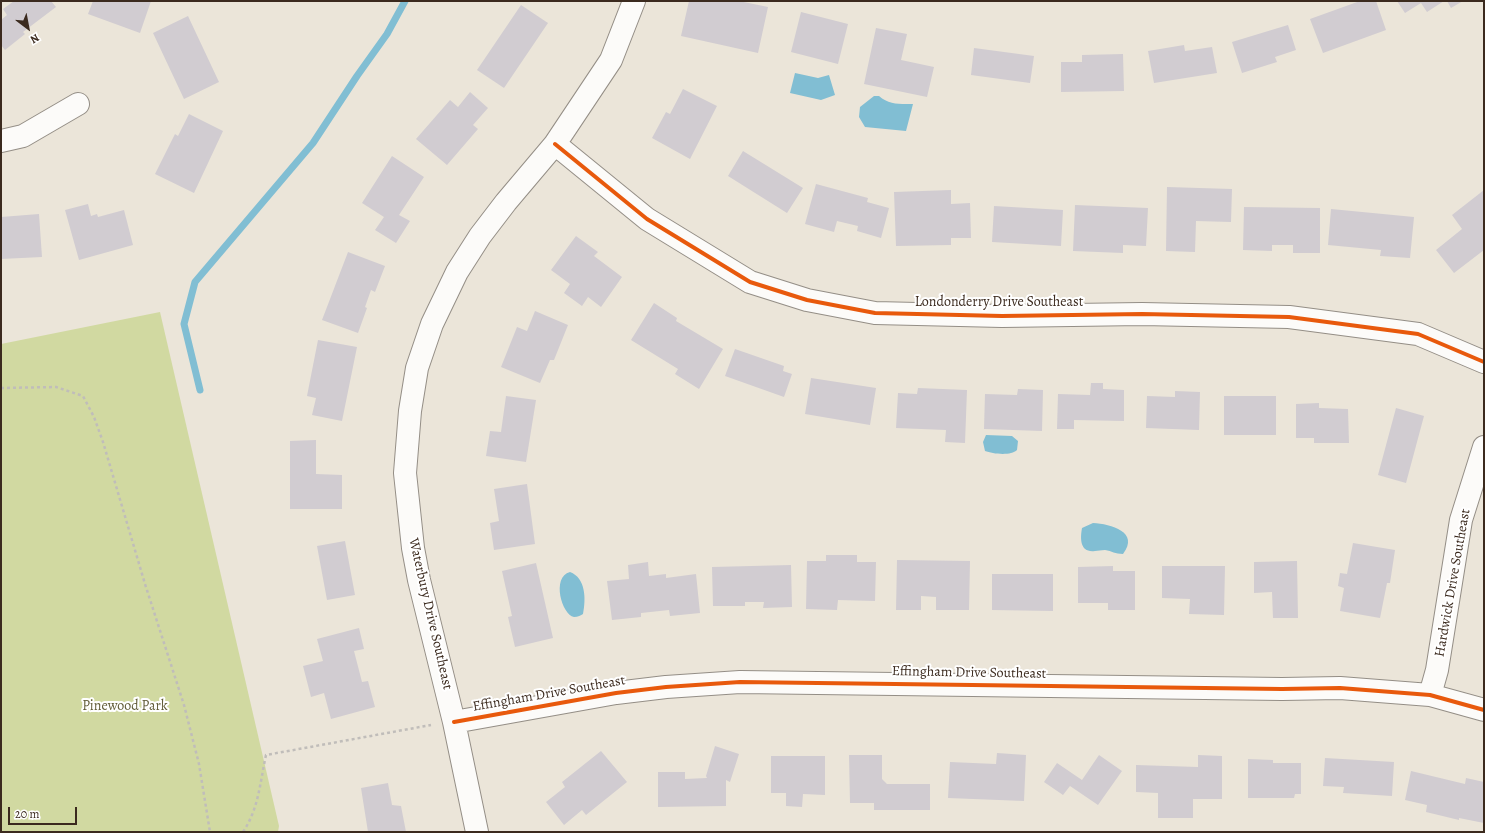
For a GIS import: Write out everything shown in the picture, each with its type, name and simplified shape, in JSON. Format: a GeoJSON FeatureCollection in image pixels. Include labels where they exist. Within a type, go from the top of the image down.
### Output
{"type":"FeatureCollection","features":[{"type":"Feature","properties":{"kind":"street","name":"Waterbury Drive Southeast"},"geometry":{"type":"LineString","coordinates":[[477,832],[454,722],[413,548],[405,473],[410,411],[417,368],[432,324],[457,272],[480,236],[506,202],[555,144],[610,60],[634,1]]}},
{"type":"Feature","properties":{"kind":"street"},"geometry":{"type":"LineString","coordinates":[[1,141],[23,136],[78,104]]}},
{"type":"Feature","properties":{"kind":"street","name":"Londonderry Drive Southeast"},"geometry":{"type":"LineString","coordinates":[[555,144],[647,220],[750,282],[807,300],[875,313],[1002,316],[1142,314],[1289,317],[1418,334],[1484,362]]}},
{"type":"Feature","properties":{"kind":"street","name":"Hardwick Drive Southeast"},"geometry":{"type":"LineString","coordinates":[[1430,695],[1437,670],[1461,520],[1484,447]]}},
{"type":"Feature","properties":{"kind":"street","name":"Effingham Drive Southeast"},"geometry":{"type":"LineString","coordinates":[[454,722],[616,693],[740,682],[1282,689],[1340,688],[1430,695],[1484,710]]}},
{"type":"Feature","properties":{"kind":"path"},"geometry":{"type":"LineString","coordinates":[[1,388],[56,388],[83,396],[94,417],[184,705],[199,764],[210,832]]}},
{"type":"Feature","properties":{"kind":"path"},"geometry":{"type":"LineString","coordinates":[[243,832],[255,809],[266,755],[454,722]]}},
{"type":"Feature","properties":{"kind":"green space","name":"Pinewood Park"},"geometry":{"type":"Polygon","coordinates":[[[160,312],[279,826],[278,832],[1,832],[1,344],[160,312]]]}},
{"type":"Feature","properties":{"kind":"water"},"geometry":{"type":"Polygon","coordinates":[[[795,73],[818,78],[829,75],[835,95],[821,100],[790,93],[795,73]]]}},
{"type":"Feature","properties":{"kind":"water"},"geometry":{"type":"Polygon","coordinates":[[[874,96],[879,96],[887,101],[895,103],[913,104],[906,131],[865,127],[859,117],[860,107],[874,96]]]}},
{"type":"Feature","properties":{"kind":"water"},"geometry":{"type":"Polygon","coordinates":[[[986,435],[1012,436],[1018,441],[1017,450],[1006,454],[997,454],[985,451],[983,442],[986,435]]]}},
{"type":"Feature","properties":{"kind":"water"},"geometry":{"type":"Polygon","coordinates":[[[1093,523],[1115,527],[1126,535],[1128,540],[1123,554],[1105,550],[1090,551],[1084,548],[1081,541],[1082,528],[1093,523]]]}},
{"type":"Feature","properties":{"kind":"water"},"geometry":{"type":"Polygon","coordinates":[[[570,572],[579,579],[584,590],[583,614],[575,617],[570,615],[566,610],[560,596],[561,581],[564,575],[570,572]]]}},
{"type":"Feature","properties":{"kind":"building"},"geometry":{"type":"Polygon","coordinates":[[[14,1],[51,1],[56,7],[23,32],[25,34],[5,50],[1,45],[1,20],[7,15],[3,9],[14,1]]]}},
{"type":"Feature","properties":{"kind":"building"},"geometry":{"type":"Polygon","coordinates":[[[93,1],[151,1],[140,33],[88,14],[93,1]]]}},
{"type":"Feature","properties":{"kind":"building"},"geometry":{"type":"Polygon","coordinates":[[[689,1],[739,1],[768,7],[758,53],[681,36],[689,1]]]}},
{"type":"Feature","properties":{"kind":"building"},"geometry":{"type":"Polygon","coordinates":[[[1360,1],[1376,1],[1386,30],[1323,53],[1310,19],[1360,1]]]}},
{"type":"Feature","properties":{"kind":"building"},"geometry":{"type":"Polygon","coordinates":[[[1397,1],[1444,1],[1427,12],[1421,3],[1405,13],[1397,1]]]}},
{"type":"Feature","properties":{"kind":"building"},"geometry":{"type":"Polygon","coordinates":[[[1447,1],[1463,1],[1451,8],[1447,1]]]}},
{"type":"Feature","properties":{"kind":"building"},"geometry":{"type":"Polygon","coordinates":[[[521,5],[548,23],[504,88],[477,70],[521,5]]]}},
{"type":"Feature","properties":{"kind":"building"},"geometry":{"type":"Polygon","coordinates":[[[801,12],[848,24],[838,64],[791,52],[801,12]]]}},
{"type":"Feature","properties":{"kind":"building"},"geometry":{"type":"Polygon","coordinates":[[[188,16],[219,82],[184,99],[153,33],[188,16]]]}},
{"type":"Feature","properties":{"kind":"building"},"geometry":{"type":"Polygon","coordinates":[[[1288,25],[1296,50],[1275,57],[1277,62],[1242,73],[1232,42],[1288,25]]]}},
{"type":"Feature","properties":{"kind":"building"},"geometry":{"type":"Polygon","coordinates":[[[876,28],[907,34],[901,60],[934,67],[927,97],[864,84],[876,28]]]}},
{"type":"Feature","properties":{"kind":"building"},"geometry":{"type":"Polygon","coordinates":[[[1184,45],[1185,51],[1212,47],[1217,73],[1154,83],[1148,51],[1184,45]]]}},
{"type":"Feature","properties":{"kind":"building"},"geometry":{"type":"Polygon","coordinates":[[[974,48],[1034,56],[1030,83],[971,75],[974,48]]]}},
{"type":"Feature","properties":{"kind":"building"},"geometry":{"type":"Polygon","coordinates":[[[1123,54],[1124,91],[1061,92],[1061,62],[1082,62],[1082,55],[1123,54]]]}},
{"type":"Feature","properties":{"kind":"building"},"geometry":{"type":"Polygon","coordinates":[[[683,89],[717,106],[690,159],[652,138],[666,112],[670,114],[683,89]]]}},
{"type":"Feature","properties":{"kind":"building"},"geometry":{"type":"Polygon","coordinates":[[[470,92],[488,108],[473,125],[478,129],[447,165],[416,139],[450,100],[458,107],[470,92]]]}},
{"type":"Feature","properties":{"kind":"building"},"geometry":{"type":"Polygon","coordinates":[[[189,114],[223,131],[194,193],[155,174],[175,134],[178,136],[189,114]]]}},
{"type":"Feature","properties":{"kind":"building"},"geometry":{"type":"Polygon","coordinates":[[[743,151],[803,188],[787,213],[728,176],[743,151]]]}},
{"type":"Feature","properties":{"kind":"building"},"geometry":{"type":"Polygon","coordinates":[[[392,156],[424,177],[399,215],[410,221],[396,243],[375,230],[384,217],[362,203],[392,156]]]}},
{"type":"Feature","properties":{"kind":"building"},"geometry":{"type":"Polygon","coordinates":[[[816,184],[868,198],[867,202],[889,208],[881,238],[857,231],[858,226],[837,221],[834,232],[805,224],[816,184]]]}},
{"type":"Feature","properties":{"kind":"building"},"geometry":{"type":"Polygon","coordinates":[[[1167,187],[1232,189],[1231,222],[1196,221],[1195,252],[1166,251],[1167,187]]]}},
{"type":"Feature","properties":{"kind":"building"},"geometry":{"type":"Polygon","coordinates":[[[951,190],[951,204],[970,203],[971,238],[951,238],[951,245],[896,246],[894,192],[951,190]]]}},
{"type":"Feature","properties":{"kind":"building"},"geometry":{"type":"Polygon","coordinates":[[[1484,190],[1484,250],[1454,273],[1436,250],[1462,229],[1452,215],[1484,190]]]}},
{"type":"Feature","properties":{"kind":"building"},"geometry":{"type":"Polygon","coordinates":[[[88,204],[91,216],[97,214],[98,217],[124,210],[133,245],[79,260],[65,210],[88,204]]]}},
{"type":"Feature","properties":{"kind":"building"},"geometry":{"type":"Polygon","coordinates":[[[1075,205],[1148,208],[1146,246],[1123,245],[1123,253],[1073,251],[1075,205]]]}},
{"type":"Feature","properties":{"kind":"building"},"geometry":{"type":"Polygon","coordinates":[[[994,206],[1063,210],[1061,246],[992,242],[994,206]]]}},
{"type":"Feature","properties":{"kind":"building"},"geometry":{"type":"Polygon","coordinates":[[[1244,207],[1320,208],[1320,253],[1293,253],[1293,245],[1272,245],[1272,251],[1243,250],[1244,207]]]}},
{"type":"Feature","properties":{"kind":"building"},"geometry":{"type":"Polygon","coordinates":[[[1331,209],[1414,217],[1410,258],[1380,256],[1381,250],[1328,245],[1331,209]]]}},
{"type":"Feature","properties":{"kind":"building"},"geometry":{"type":"Polygon","coordinates":[[[39,214],[42,257],[1,259],[1,217],[39,214]]]}},
{"type":"Feature","properties":{"kind":"building"},"geometry":{"type":"Polygon","coordinates":[[[576,236],[598,252],[594,256],[622,277],[601,307],[588,297],[582,306],[564,293],[570,284],[551,270],[576,236]]]}},
{"type":"Feature","properties":{"kind":"building"},"geometry":{"type":"Polygon","coordinates":[[[348,252],[385,266],[375,292],[371,290],[365,307],[367,308],[358,333],[322,320],[348,252]]]}},
{"type":"Feature","properties":{"kind":"building"},"geometry":{"type":"Polygon","coordinates":[[[654,303],[677,318],[676,321],[723,349],[699,389],[675,374],[678,369],[631,340],[654,303]]]}},
{"type":"Feature","properties":{"kind":"building"},"geometry":{"type":"Polygon","coordinates":[[[535,311],[568,325],[554,360],[550,360],[540,383],[501,367],[517,327],[527,331],[535,311]]]}},
{"type":"Feature","properties":{"kind":"building"},"geometry":{"type":"Polygon","coordinates":[[[318,340],[357,347],[342,421],[312,415],[316,398],[307,396],[318,340]]]}},
{"type":"Feature","properties":{"kind":"building"},"geometry":{"type":"Polygon","coordinates":[[[735,349],[784,366],[783,371],[792,374],[784,397],[725,376],[735,349]]]}},
{"type":"Feature","properties":{"kind":"building"},"geometry":{"type":"Polygon","coordinates":[[[811,378],[876,388],[870,425],[805,414],[811,378]]]}},
{"type":"Feature","properties":{"kind":"building"},"geometry":{"type":"Polygon","coordinates":[[[1091,383],[1103,383],[1103,389],[1124,390],[1124,421],[1074,420],[1074,429],[1057,429],[1058,394],[1090,395],[1091,383]]]}},
{"type":"Feature","properties":{"kind":"building"},"geometry":{"type":"Polygon","coordinates":[[[918,388],[967,390],[965,443],[945,442],[946,430],[896,428],[898,393],[917,394],[918,388]]]}},
{"type":"Feature","properties":{"kind":"building"},"geometry":{"type":"Polygon","coordinates":[[[1018,389],[1043,390],[1042,431],[984,429],[985,394],[1017,395],[1018,389]]]}},
{"type":"Feature","properties":{"kind":"building"},"geometry":{"type":"Polygon","coordinates":[[[1175,391],[1200,392],[1199,430],[1146,428],[1147,396],[1175,397],[1175,391]]]}},
{"type":"Feature","properties":{"kind":"building"},"geometry":{"type":"Polygon","coordinates":[[[506,396],[536,400],[526,462],[486,456],[490,431],[501,432],[506,396]]]}},
{"type":"Feature","properties":{"kind":"building"},"geometry":{"type":"Polygon","coordinates":[[[1224,396],[1276,396],[1276,435],[1224,435],[1224,396]]]}},
{"type":"Feature","properties":{"kind":"building"},"geometry":{"type":"Polygon","coordinates":[[[1319,403],[1319,408],[1348,409],[1349,443],[1314,443],[1314,438],[1296,438],[1296,404],[1319,403]]]}},
{"type":"Feature","properties":{"kind":"building"},"geometry":{"type":"Polygon","coordinates":[[[1396,408],[1424,416],[1406,483],[1378,475],[1396,408]]]}},
{"type":"Feature","properties":{"kind":"building"},"geometry":{"type":"Polygon","coordinates":[[[316,440],[316,474],[342,475],[342,509],[290,509],[290,441],[316,440]]]}},
{"type":"Feature","properties":{"kind":"building"},"geometry":{"type":"Polygon","coordinates":[[[527,484],[535,544],[494,550],[490,523],[499,521],[494,489],[527,484]]]}},
{"type":"Feature","properties":{"kind":"building"},"geometry":{"type":"Polygon","coordinates":[[[345,541],[355,595],[327,600],[317,546],[345,541]]]}},
{"type":"Feature","properties":{"kind":"building"},"geometry":{"type":"Polygon","coordinates":[[[1353,543],[1395,550],[1390,583],[1387,583],[1380,618],[1340,611],[1344,588],[1338,586],[1340,573],[1347,574],[1353,543]]]}},
{"type":"Feature","properties":{"kind":"building"},"geometry":{"type":"Polygon","coordinates":[[[826,555],[857,555],[857,562],[876,562],[875,601],[838,600],[837,610],[806,609],[807,561],[826,561],[826,555]]]}},
{"type":"Feature","properties":{"kind":"building"},"geometry":{"type":"Polygon","coordinates":[[[897,560],[970,561],[969,610],[936,610],[936,597],[921,596],[921,610],[896,610],[897,560]]]}},
{"type":"Feature","properties":{"kind":"building"},"geometry":{"type":"Polygon","coordinates":[[[1297,561],[1298,618],[1273,618],[1272,592],[1254,593],[1254,562],[1297,561]]]}},
{"type":"Feature","properties":{"kind":"building"},"geometry":{"type":"Polygon","coordinates":[[[648,562],[649,576],[666,574],[666,578],[696,574],[700,613],[670,616],[669,610],[641,613],[641,617],[612,620],[607,581],[629,579],[628,565],[648,562]]]}},
{"type":"Feature","properties":{"kind":"building"},"geometry":{"type":"Polygon","coordinates":[[[536,563],[553,638],[515,647],[508,617],[512,616],[502,571],[536,563]]]}},
{"type":"Feature","properties":{"kind":"building"},"geometry":{"type":"Polygon","coordinates":[[[791,565],[792,607],[763,608],[764,602],[745,602],[745,606],[713,606],[712,567],[791,565]]]}},
{"type":"Feature","properties":{"kind":"building"},"geometry":{"type":"Polygon","coordinates":[[[1113,566],[1113,571],[1135,571],[1135,610],[1108,610],[1108,603],[1078,603],[1078,567],[1113,566]]]}},
{"type":"Feature","properties":{"kind":"building"},"geometry":{"type":"Polygon","coordinates":[[[1162,566],[1225,566],[1224,615],[1189,614],[1190,599],[1162,598],[1162,566]]]}},
{"type":"Feature","properties":{"kind":"building"},"geometry":{"type":"Polygon","coordinates":[[[992,574],[1053,574],[1053,611],[992,610],[992,574]]]}},
{"type":"Feature","properties":{"kind":"building"},"geometry":{"type":"Polygon","coordinates":[[[359,628],[364,649],[354,651],[362,682],[368,681],[375,707],[331,719],[324,693],[311,697],[303,666],[323,661],[317,639],[359,628]]]}},
{"type":"Feature","properties":{"kind":"building"},"geometry":{"type":"Polygon","coordinates":[[[715,746],[739,754],[730,782],[726,780],[726,806],[658,807],[658,772],[685,772],[685,779],[707,778],[706,776],[715,746]]]}},
{"type":"Feature","properties":{"kind":"building"},"geometry":{"type":"Polygon","coordinates":[[[601,751],[627,782],[586,815],[582,810],[564,825],[546,802],[565,787],[562,782],[601,751]]]}},
{"type":"Feature","properties":{"kind":"building"},"geometry":{"type":"Polygon","coordinates":[[[997,753],[1026,755],[1024,801],[948,798],[950,762],[996,764],[997,753]]]}},
{"type":"Feature","properties":{"kind":"building"},"geometry":{"type":"Polygon","coordinates":[[[849,755],[882,755],[882,779],[887,784],[930,784],[930,810],[874,810],[874,803],[850,803],[849,755]]]}},
{"type":"Feature","properties":{"kind":"building"},"geometry":{"type":"Polygon","coordinates":[[[1099,755],[1122,771],[1098,805],[1070,786],[1063,795],[1044,782],[1057,763],[1082,780],[1099,755]]]}},
{"type":"Feature","properties":{"kind":"building"},"geometry":{"type":"Polygon","coordinates":[[[1198,755],[1222,756],[1222,799],[1193,799],[1193,818],[1158,818],[1158,793],[1136,792],[1136,765],[1198,767],[1198,755]]]}},
{"type":"Feature","properties":{"kind":"building"},"geometry":{"type":"Polygon","coordinates":[[[771,756],[825,756],[825,795],[803,794],[802,807],[786,806],[786,793],[771,793],[771,756]]]}},
{"type":"Feature","properties":{"kind":"building"},"geometry":{"type":"Polygon","coordinates":[[[1325,758],[1394,762],[1392,796],[1343,793],[1344,787],[1323,786],[1325,758]]]}},
{"type":"Feature","properties":{"kind":"building"},"geometry":{"type":"Polygon","coordinates":[[[1248,759],[1273,760],[1273,763],[1301,763],[1301,794],[1295,794],[1294,798],[1248,798],[1248,759]]]}},
{"type":"Feature","properties":{"kind":"building"},"geometry":{"type":"Polygon","coordinates":[[[1411,771],[1465,784],[1466,778],[1484,782],[1484,823],[1459,818],[1459,820],[1426,812],[1427,805],[1405,800],[1411,771]]]}},
{"type":"Feature","properties":{"kind":"building"},"geometry":{"type":"Polygon","coordinates":[[[388,783],[392,805],[401,806],[406,832],[368,832],[361,788],[388,783]]]}},
{"type":"Feature","properties":{"kind":"waterway"},"geometry":{"type":"LineString","coordinates":[[200,390],[184,324],[195,282],[313,143],[357,76],[387,34],[405,1]]}},
{"type":"Feature","properties":{"kind":"cycle path"},"geometry":{"type":"LineString","coordinates":[[555,144],[647,219],[750,282],[807,300],[875,313],[1002,316],[1142,314],[1289,317],[1418,334],[1484,362]]}},
{"type":"Feature","properties":{"kind":"cycle path"},"geometry":{"type":"LineString","coordinates":[[454,722],[616,693],[666,687],[740,682],[1282,689],[1340,688],[1430,695],[1484,710]]}}]}
